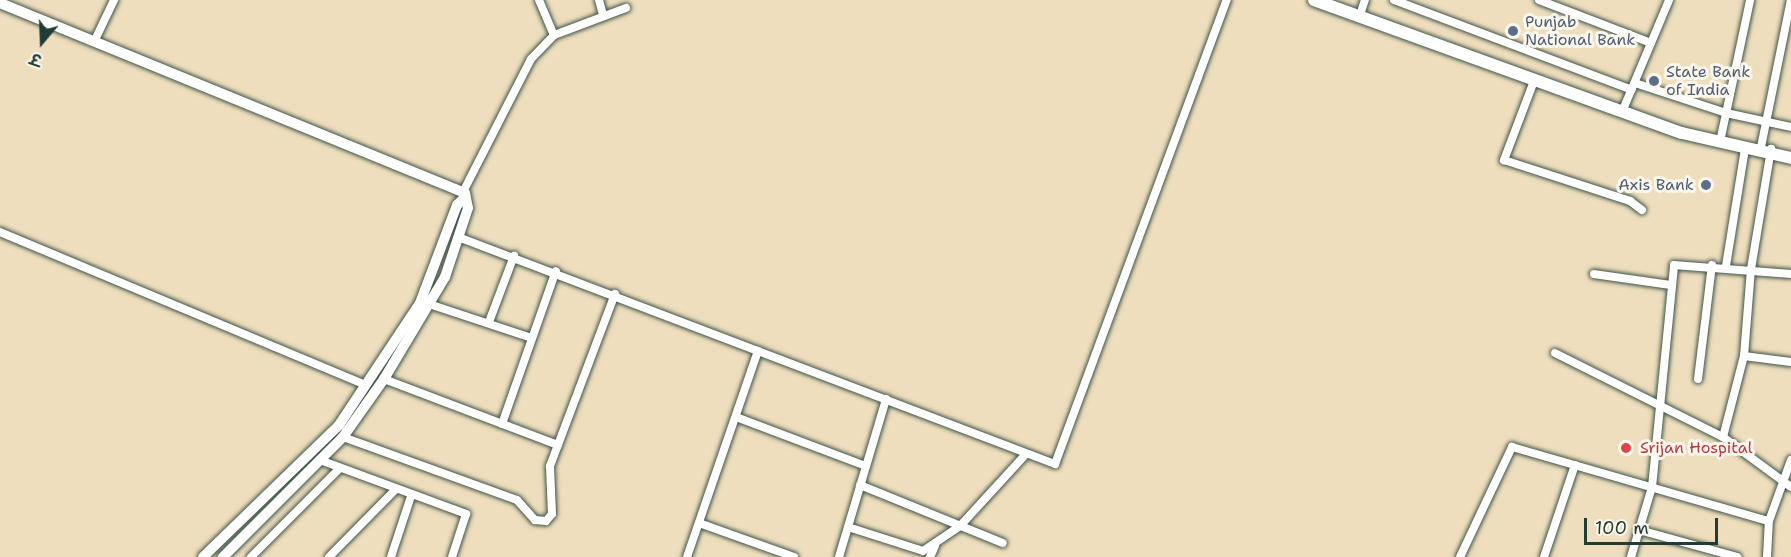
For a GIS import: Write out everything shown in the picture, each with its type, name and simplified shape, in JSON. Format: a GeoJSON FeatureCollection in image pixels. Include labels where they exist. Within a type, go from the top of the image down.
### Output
{"type":"FeatureCollection","features":[{"type":"Feature","properties":{"kind":"main road"},"geometry":{"type":"LineString","coordinates":[[1314,0],[1534,81],[1745,149],[1791,153]]}},
{"type":"Feature","properties":{"kind":"main road"},"geometry":{"type":"LineString","coordinates":[[1329,0],[1363,6],[1623,109],[1791,158]]}},
{"type":"Feature","properties":{"kind":"street"},"geometry":{"type":"LineString","coordinates":[[94,42],[114,0]]}},
{"type":"Feature","properties":{"kind":"street"},"geometry":{"type":"LineString","coordinates":[[539,0],[554,35]]}},
{"type":"Feature","properties":{"kind":"street"},"geometry":{"type":"LineString","coordinates":[[599,0],[603,15]]}},
{"type":"Feature","properties":{"kind":"street"},"geometry":{"type":"LineString","coordinates":[[458,237],[556,271],[886,399],[1046,465],[1059,460],[1227,0]]}},
{"type":"Feature","properties":{"kind":"street"},"geometry":{"type":"LineString","coordinates":[[1394,0],[1634,86],[1726,113],[1791,127]]}},
{"type":"Feature","properties":{"kind":"street"},"geometry":{"type":"LineString","coordinates":[[1539,0],[1651,43]]}},
{"type":"Feature","properties":{"kind":"street"},"geometry":{"type":"LineString","coordinates":[[1623,109],[1669,0]]}},
{"type":"Feature","properties":{"kind":"street"},"geometry":{"type":"LineString","coordinates":[[1721,137],[1750,0]]}},
{"type":"Feature","properties":{"kind":"street"},"geometry":{"type":"LineString","coordinates":[[1723,437],[1744,356],[1750,269],[1765,150],[1765,121],[1791,0]]}},
{"type":"Feature","properties":{"kind":"street"},"geometry":{"type":"LineString","coordinates":[[0,3],[464,194]]}},
{"type":"Feature","properties":{"kind":"street"},"geometry":{"type":"LineString","coordinates":[[203,557],[331,435],[420,303],[457,204],[531,59],[554,35],[626,8]]}},
{"type":"Feature","properties":{"kind":"street"},"geometry":{"type":"LineString","coordinates":[[1534,81],[1504,160],[1630,201],[1642,210]]}},
{"type":"Feature","properties":{"kind":"street"},"geometry":{"type":"LineString","coordinates":[[1726,266],[1745,149]]}},
{"type":"Feature","properties":{"kind":"street"},"geometry":{"type":"LineString","coordinates":[[223,557],[343,437],[384,379],[432,305],[468,208],[464,194]]}},
{"type":"Feature","properties":{"kind":"street"},"geometry":{"type":"LineString","coordinates":[[0,232],[365,385]]}},
{"type":"Feature","properties":{"kind":"street"},"geometry":{"type":"LineString","coordinates":[[489,322],[514,256]]}},
{"type":"Feature","properties":{"kind":"street"},"geometry":{"type":"LineString","coordinates":[[1631,557],[1652,487],[1670,285],[1678,262],[1791,274]]}},
{"type":"Feature","properties":{"kind":"street"},"geometry":{"type":"LineString","coordinates":[[1698,379],[1712,265]]}},
{"type":"Feature","properties":{"kind":"street"},"geometry":{"type":"LineString","coordinates":[[502,424],[556,271]]}},
{"type":"Feature","properties":{"kind":"street"},"geometry":{"type":"LineString","coordinates":[[1594,274],[1670,285]]}},
{"type":"Feature","properties":{"kind":"street"},"geometry":{"type":"LineString","coordinates":[[343,437],[517,500],[541,522],[552,514],[550,466],[615,294]]}},
{"type":"Feature","properties":{"kind":"street"},"geometry":{"type":"LineString","coordinates":[[432,305],[532,338]]}},
{"type":"Feature","properties":{"kind":"street"},"geometry":{"type":"LineString","coordinates":[[687,557],[758,351]]}},
{"type":"Feature","properties":{"kind":"street"},"geometry":{"type":"LineString","coordinates":[[1555,353],[1723,437],[1791,487]]}},
{"type":"Feature","properties":{"kind":"street"},"geometry":{"type":"LineString","coordinates":[[1744,356],[1791,362]]}},
{"type":"Feature","properties":{"kind":"street"},"geometry":{"type":"LineString","coordinates":[[384,379],[558,445]]}},
{"type":"Feature","properties":{"kind":"street"},"geometry":{"type":"LineString","coordinates":[[839,557],[886,399]]}},
{"type":"Feature","properties":{"kind":"street"},"geometry":{"type":"LineString","coordinates":[[735,417],[866,466]]}},
{"type":"Feature","properties":{"kind":"street"},"geometry":{"type":"LineString","coordinates":[[1460,557],[1512,447],[1769,520]]}},
{"type":"Feature","properties":{"kind":"street"},"geometry":{"type":"LineString","coordinates":[[848,527],[904,547],[923,551],[935,546],[960,526],[1025,455]]}},
{"type":"Feature","properties":{"kind":"street"},"geometry":{"type":"LineString","coordinates":[[320,460],[394,491],[466,514],[452,557]]}},
{"type":"Feature","properties":{"kind":"street"},"geometry":{"type":"LineString","coordinates":[[1767,557],[1769,520],[1780,481],[1791,460]]}},
{"type":"Feature","properties":{"kind":"street"},"geometry":{"type":"LineString","coordinates":[[1544,557],[1575,465]]}},
{"type":"Feature","properties":{"kind":"street"},"geometry":{"type":"LineString","coordinates":[[251,557],[340,468]]}},
{"type":"Feature","properties":{"kind":"street"},"geometry":{"type":"LineString","coordinates":[[860,485],[1003,543]]}},
{"type":"Feature","properties":{"kind":"street"},"geometry":{"type":"LineString","coordinates":[[329,557],[394,491]]}},
{"type":"Feature","properties":{"kind":"street"},"geometry":{"type":"LineString","coordinates":[[391,557],[411,496]]}},
{"type":"Feature","properties":{"kind":"street"},"geometry":{"type":"LineString","coordinates":[[699,523],[794,557]]}},
{"type":"Feature","properties":{"kind":"street"},"geometry":{"type":"LineString","coordinates":[[1639,530],[1737,557]]}},
{"type":"Feature","properties":{"kind":"street"},"geometry":{"type":"LineString","coordinates":[[930,557],[935,546]]}},
{"type":"Feature","properties":{"kind":"place","name":"Punjab National Bank"},"geometry":{"type":"Point","coordinates":[1513,31]}},
{"type":"Feature","properties":{"kind":"place","name":"State Bank of India"},"geometry":{"type":"Point","coordinates":[1654,81]}},
{"type":"Feature","properties":{"kind":"place","name":"Axis Bank"},"geometry":{"type":"Point","coordinates":[1706,185]}},
{"type":"Feature","properties":{"kind":"place","name":"Srijan Hospital"},"geometry":{"type":"Point","coordinates":[1626,448]}}]}
